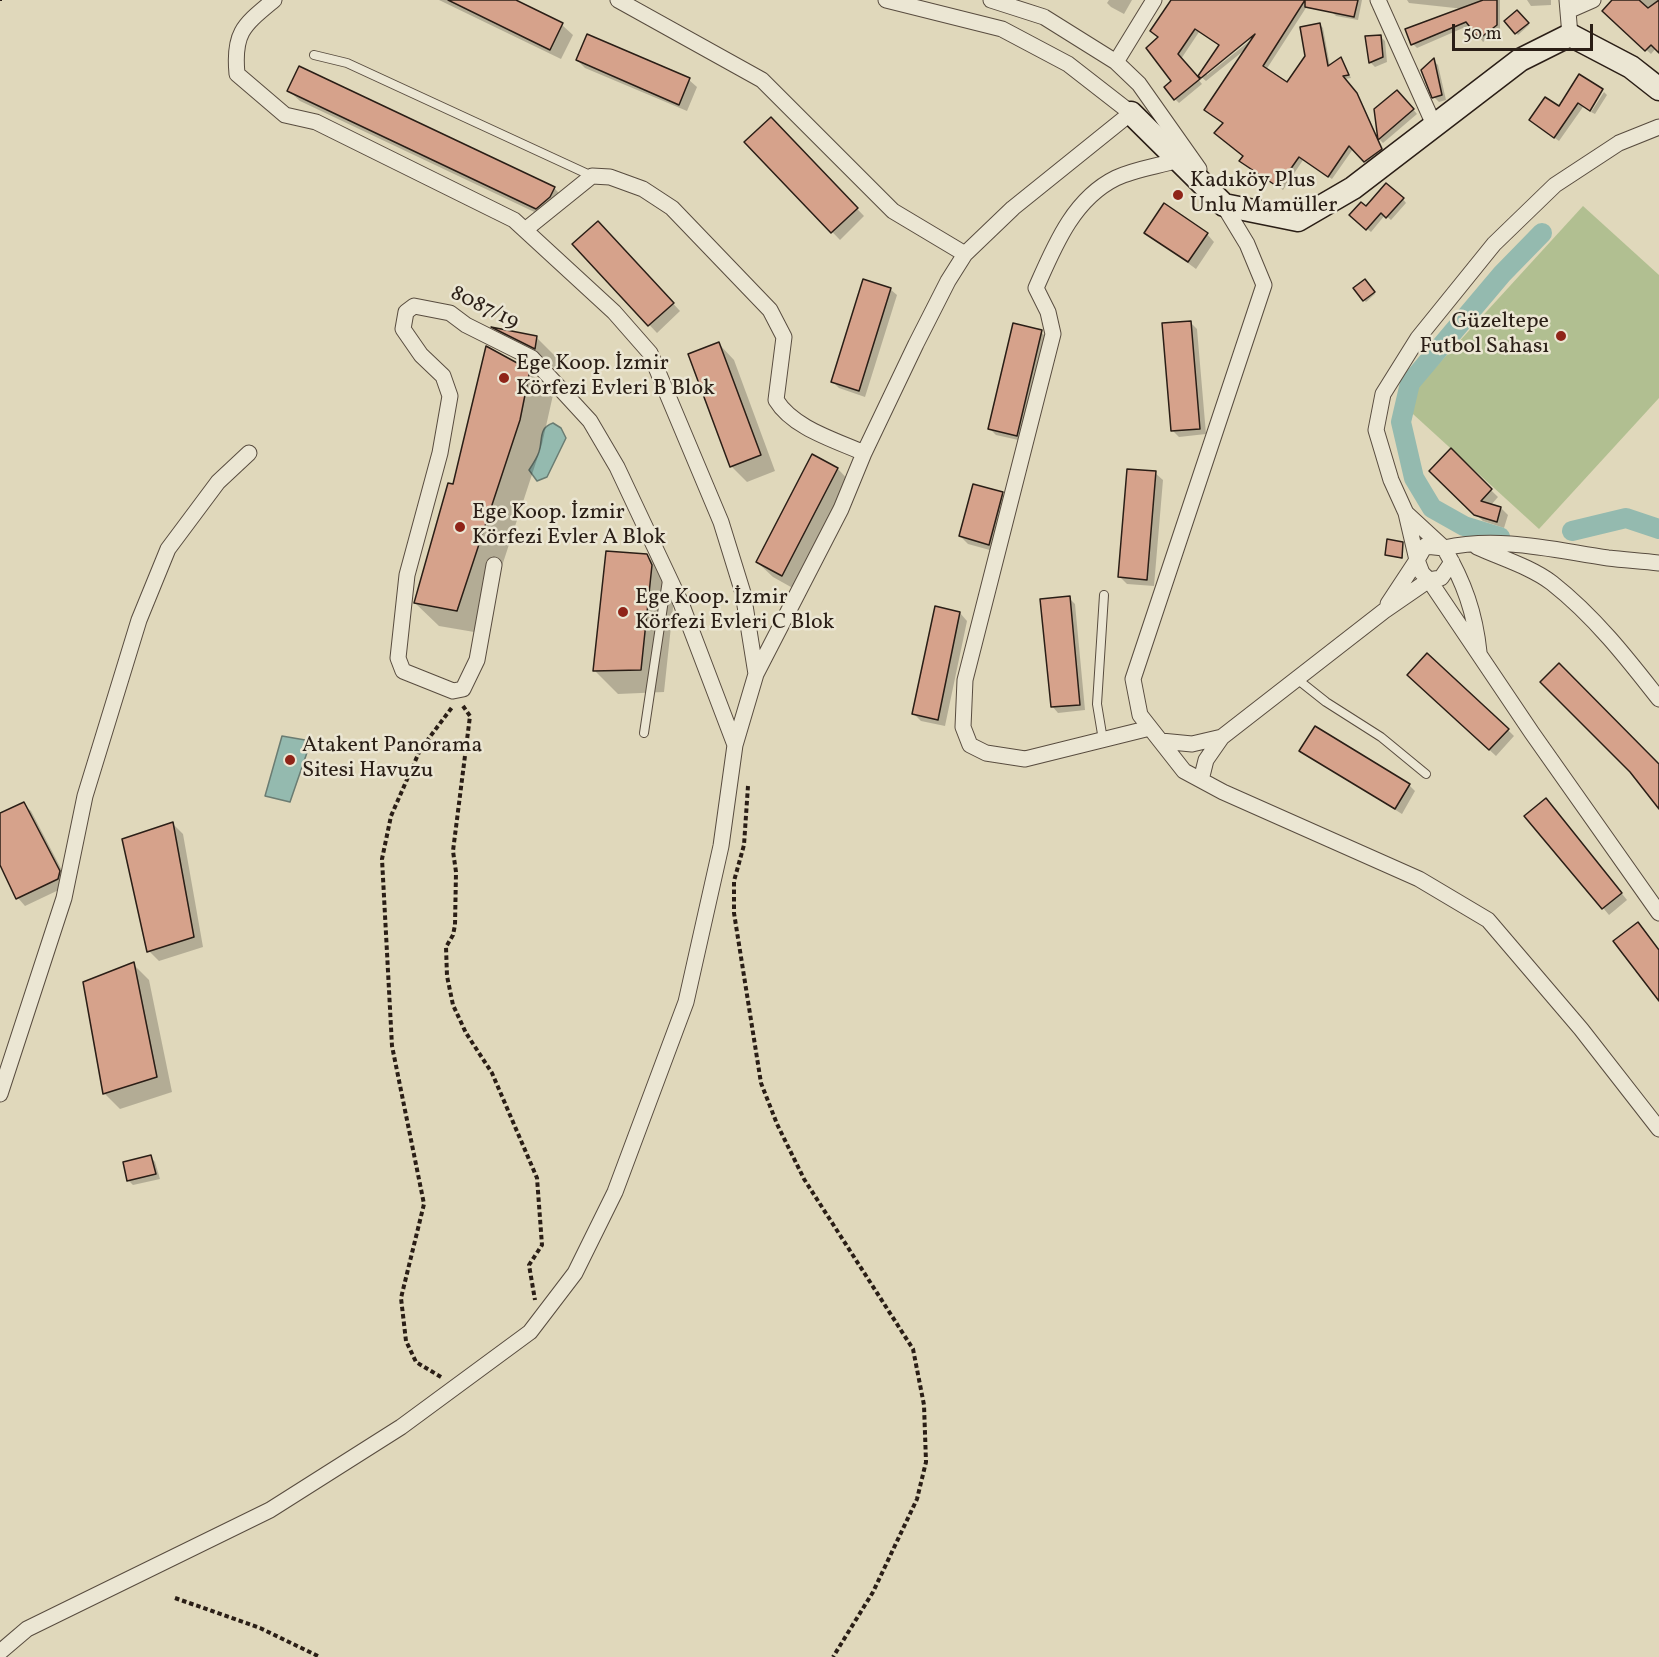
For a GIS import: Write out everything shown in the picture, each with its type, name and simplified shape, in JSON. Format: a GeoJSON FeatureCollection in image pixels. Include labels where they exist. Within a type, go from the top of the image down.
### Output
{"type":"FeatureCollection","features":[{"type":"Feature","properties":{"kind":"street"},"geometry":{"type":"LineString","coordinates":[[274,0],[243,26],[235,53],[237,74],[285,115],[316,122],[514,220],[614,312],[650,353],[721,522],[743,593],[756,674]]}},
{"type":"Feature","properties":{"kind":"street"},"geometry":{"type":"LineString","coordinates":[[618,0],[762,80],[893,212],[965,254]]}},
{"type":"Feature","properties":{"kind":"street"},"geometry":{"type":"LineString","coordinates":[[886,0],[1002,29],[1068,64],[1131,113],[1224,205],[1298,220],[1353,188],[1520,60],[1570,35]]}},
{"type":"Feature","properties":{"kind":"street"},"geometry":{"type":"LineString","coordinates":[[991,0],[1044,17],[1116,62],[1139,84],[1224,205],[1247,244],[1264,285],[1133,679],[1140,715],[1184,771],[1419,879],[1488,920],[1581,1029],[1659,1129]]}},
{"type":"Feature","properties":{"kind":"street"},"geometry":{"type":"LineString","coordinates":[[1116,62],[1154,0]]}},
{"type":"Feature","properties":{"kind":"street"},"geometry":{"type":"LineString","coordinates":[[1378,0],[1435,127]]}},
{"type":"Feature","properties":{"kind":"street"},"geometry":{"type":"LineString","coordinates":[[1570,35],[1568,6],[1593,0]]}},
{"type":"Feature","properties":{"kind":"street"},"geometry":{"type":"LineString","coordinates":[[1570,35],[1631,67],[1659,89]]}},
{"type":"Feature","properties":{"kind":"street"},"geometry":{"type":"LineString","coordinates":[[0,1652],[27,1629],[270,1510],[401,1427],[530,1332],[576,1273],[615,1192],[686,1002],[721,846],[735,745],[756,674],[841,509],[864,453],[948,281],[965,254],[1013,208],[1131,113]]}},
{"type":"Feature","properties":{"kind":"street"},"geometry":{"type":"LineString","coordinates":[[1659,127],[1619,143],[1555,185],[1494,244],[1418,338],[1383,394],[1376,430],[1391,480],[1406,513],[1422,573],[1659,913]]}},
{"type":"Feature","properties":{"kind":"street"},"geometry":{"type":"LineString","coordinates":[[1150,728],[1025,759],[986,753],[970,745],[963,727],[965,680],[1053,334],[1048,312],[1036,288],[1059,236],[1097,191],[1117,178],[1178,160]]}},
{"type":"Feature","properties":{"kind":"street"},"geometry":{"type":"LineString","coordinates":[[525,230],[592,176],[610,177],[643,189],[672,208],[770,310],[780,328],[784,337],[776,400],[780,407],[792,419],[864,453]]}},
{"type":"Feature","properties":{"kind":"street","name":"8087/19"},"geometry":{"type":"LineString","coordinates":[[494,565],[477,660],[463,689],[453,691],[403,671],[398,658],[407,575],[440,453],[450,396],[443,376],[421,355],[403,329],[406,312],[414,306],[450,313],[466,325],[532,358],[590,421],[617,468],[681,603],[735,745]]}},
{"type":"Feature","properties":{"kind":"street"},"geometry":{"type":"LineString","coordinates":[[0,1094],[64,898],[85,796],[139,620],[168,549],[218,482],[249,453]]}},
{"type":"Feature","properties":{"kind":"street"},"geometry":{"type":"LineString","coordinates":[[1406,513],[1448,555],[1475,618],[1479,652]]}},
{"type":"Feature","properties":{"kind":"street"},"geometry":{"type":"LineString","coordinates":[[1469,543],[1551,582],[1615,645],[1659,699]]}},
{"type":"Feature","properties":{"kind":"street"},"geometry":{"type":"LineString","coordinates":[[1201,780],[1206,760],[1222,737],[1384,610],[1429,580],[1441,578],[1448,555],[1469,543],[1556,548],[1659,563]]}},
{"type":"Feature","properties":{"kind":"street"},"geometry":{"type":"LineString","coordinates":[[1384,610],[1425,546],[1448,555]]}},
{"type":"Feature","properties":{"kind":"street"},"geometry":{"type":"LineString","coordinates":[[1161,741],[1192,744],[1222,737]]}},
{"type":"Feature","properties":{"kind":"lane"},"geometry":{"type":"LineString","coordinates":[[314,55],[347,63],[592,176]]}},
{"type":"Feature","properties":{"kind":"lane"},"geometry":{"type":"LineString","coordinates":[[644,733],[668,574]]}},
{"type":"Feature","properties":{"kind":"lane"},"geometry":{"type":"LineString","coordinates":[[1102,740],[1097,704],[1104,595]]}},
{"type":"Feature","properties":{"kind":"lane"},"geometry":{"type":"LineString","coordinates":[[1297,679],[1326,702],[1381,737],[1426,774]]}},
{"type":"Feature","properties":{"kind":"path"},"geometry":{"type":"LineString","coordinates":[[459,1383],[437,1376],[417,1362],[406,1341],[400,1298],[424,1204],[392,1046],[381,860],[392,816],[420,750],[448,710],[456,704],[464,707],[470,716],[453,851],[456,872],[455,925],[453,935],[446,947],[447,976],[453,1005],[466,1033],[492,1073],[537,1178],[542,1245],[529,1265],[538,1320]]}},
{"type":"Feature","properties":{"kind":"path"},"geometry":{"type":"LineString","coordinates":[[749,776],[744,845],[734,881],[734,913],[752,1043],[761,1083],[777,1124],[804,1179],[913,1349],[924,1405],[926,1462],[917,1499],[873,1592],[833,1657]]}},
{"type":"Feature","properties":{"kind":"path"},"geometry":{"type":"LineString","coordinates":[[175,1598],[260,1628],[320,1657]]}},
{"type":"Feature","properties":{"kind":"green space","name":"Güzeltepe Futbol Sahası"},"geometry":{"type":"Polygon","coordinates":[[[1583,206],[1659,275],[1659,398],[1539,529],[1402,404],[1583,206]]]}},
{"type":"Feature","properties":{"kind":"water"},"geometry":{"type":"Polygon","coordinates":[[[553,423],[561,428],[566,438],[547,477],[537,481],[529,470],[539,452],[543,431],[553,423]]]}},
{"type":"Feature","properties":{"kind":"water","name":"Atakent Panorama Sitesi Havuzu"},"geometry":{"type":"Polygon","coordinates":[[[282,736],[311,741],[290,802],[265,796],[282,736]]]}},
{"type":"Feature","properties":{"kind":"building"},"geometry":{"type":"Polygon","coordinates":[[[448,0],[516,0],[563,23],[550,50],[448,0]]]}},
{"type":"Feature","properties":{"kind":"building"},"geometry":{"type":"Polygon","coordinates":[[[1171,0],[1305,0],[1263,66],[1287,82],[1305,56],[1300,27],[1320,23],[1328,66],[1341,57],[1349,75],[1343,76],[1357,93],[1382,149],[1364,162],[1349,146],[1328,177],[1299,157],[1278,187],[1239,161],[1243,156],[1214,133],[1223,123],[1204,110],[1255,34],[1201,78],[1198,76],[1219,45],[1195,29],[1178,54],[1200,79],[1174,100],[1164,87],[1171,81],[1146,48],[1158,37],[1150,31],[1171,0]]]}},
{"type":"Feature","properties":{"kind":"building"},"geometry":{"type":"Polygon","coordinates":[[[1305,0],[1358,0],[1354,17],[1305,7],[1305,0]]]}},
{"type":"Feature","properties":{"kind":"building"},"geometry":{"type":"Polygon","coordinates":[[[1483,0],[1497,0],[1497,25],[1479,39],[1466,22],[1411,45],[1405,29],[1483,0]]]}},
{"type":"Feature","properties":{"kind":"building"},"geometry":{"type":"Polygon","coordinates":[[[1612,0],[1639,0],[1648,8],[1659,0],[1659,53],[1651,45],[1645,51],[1602,11],[1612,0]]]}},
{"type":"Feature","properties":{"kind":"building"},"geometry":{"type":"Polygon","coordinates":[[[1517,10],[1529,23],[1515,34],[1504,21],[1517,10]]]}},
{"type":"Feature","properties":{"kind":"building"},"geometry":{"type":"Polygon","coordinates":[[[587,34],[690,78],[679,105],[576,60],[587,34]]]}},
{"type":"Feature","properties":{"kind":"building"},"geometry":{"type":"Polygon","coordinates":[[[1381,35],[1383,57],[1369,63],[1365,36],[1381,35]]]}},
{"type":"Feature","properties":{"kind":"building"},"geometry":{"type":"Polygon","coordinates":[[[1434,58],[1442,95],[1432,98],[1421,70],[1434,58]]]}},
{"type":"Feature","properties":{"kind":"building"},"geometry":{"type":"Polygon","coordinates":[[[299,66],[555,187],[550,197],[536,209],[287,91],[299,66]]]}},
{"type":"Feature","properties":{"kind":"building"},"geometry":{"type":"Polygon","coordinates":[[[1579,74],[1603,89],[1590,111],[1578,103],[1554,138],[1529,120],[1545,97],[1559,106],[1579,74]]]}},
{"type":"Feature","properties":{"kind":"building"},"geometry":{"type":"Polygon","coordinates":[[[1397,90],[1414,109],[1378,140],[1374,109],[1397,90]]]}},
{"type":"Feature","properties":{"kind":"building"},"geometry":{"type":"Polygon","coordinates":[[[771,117],[858,208],[831,233],[744,142],[771,117]]]}},
{"type":"Feature","properties":{"kind":"building"},"geometry":{"type":"Polygon","coordinates":[[[1386,183],[1404,198],[1386,218],[1381,213],[1366,230],[1349,215],[1361,202],[1366,206],[1386,183]]]}},
{"type":"Feature","properties":{"kind":"building"},"geometry":{"type":"Polygon","coordinates":[[[1164,203],[1208,233],[1188,262],[1144,233],[1164,203]]]}},
{"type":"Feature","properties":{"kind":"building"},"geometry":{"type":"Polygon","coordinates":[[[598,221],[674,303],[648,326],[572,244],[598,221]]]}},
{"type":"Feature","properties":{"kind":"building"},"geometry":{"type":"Polygon","coordinates":[[[863,279],[891,288],[859,391],[831,382],[863,279]]]}},
{"type":"Feature","properties":{"kind":"building"},"geometry":{"type":"Polygon","coordinates":[[[1365,279],[1375,292],[1363,301],[1353,288],[1365,279]]]}},
{"type":"Feature","properties":{"kind":"building"},"geometry":{"type":"Polygon","coordinates":[[[1191,321],[1200,429],[1171,431],[1162,323],[1191,321]]]}},
{"type":"Feature","properties":{"kind":"building"},"geometry":{"type":"Polygon","coordinates":[[[1013,323],[1042,330],[1017,436],[988,429],[1013,323]]]}},
{"type":"Feature","properties":{"kind":"building"},"geometry":{"type":"Polygon","coordinates":[[[491,327],[537,336],[535,349],[491,327]]]}},
{"type":"Feature","properties":{"kind":"building"},"geometry":{"type":"Polygon","coordinates":[[[719,342],[761,455],[730,467],[688,354],[719,342]]]}},
{"type":"Feature","properties":{"kind":"building"},"geometry":{"type":"Polygon","coordinates":[[[486,346],[530,370],[520,420],[457,611],[414,603],[448,483],[453,484],[486,346]]]}},
{"type":"Feature","properties":{"kind":"building"},"geometry":{"type":"Polygon","coordinates":[[[1451,448],[1492,489],[1481,501],[1501,507],[1497,522],[1474,515],[1429,471],[1451,448]]]}},
{"type":"Feature","properties":{"kind":"building"},"geometry":{"type":"Polygon","coordinates":[[[812,454],[838,468],[782,576],[756,562],[812,454]]]}},
{"type":"Feature","properties":{"kind":"building"},"geometry":{"type":"Polygon","coordinates":[[[1127,469],[1156,471],[1147,580],[1118,577],[1127,469]]]}},
{"type":"Feature","properties":{"kind":"building"},"geometry":{"type":"Polygon","coordinates":[[[973,484],[1003,492],[989,545],[959,536],[973,484]]]}},
{"type":"Feature","properties":{"kind":"building"},"geometry":{"type":"Polygon","coordinates":[[[1387,539],[1403,542],[1402,558],[1385,555],[1387,539]]]}},
{"type":"Feature","properties":{"kind":"building","name":"Ege Koop. İzmir Körfezi Evleri C Blok"},"geometry":{"type":"Polygon","coordinates":[[[606,551],[647,554],[652,565],[641,670],[593,671],[606,551]]]}},
{"type":"Feature","properties":{"kind":"building"},"geometry":{"type":"Polygon","coordinates":[[[1070,596],[1080,705],[1051,707],[1040,599],[1070,596]]]}},
{"type":"Feature","properties":{"kind":"building"},"geometry":{"type":"Polygon","coordinates":[[[935,606],[960,612],[938,720],[912,714],[935,606]]]}},
{"type":"Feature","properties":{"kind":"building"},"geometry":{"type":"Polygon","coordinates":[[[1427,653],[1509,729],[1489,750],[1407,675],[1427,653]]]}},
{"type":"Feature","properties":{"kind":"building"},"geometry":{"type":"Polygon","coordinates":[[[1559,663],[1659,764],[1659,809],[1630,772],[1540,682],[1559,663]]]}},
{"type":"Feature","properties":{"kind":"building"},"geometry":{"type":"Polygon","coordinates":[[[1315,726],[1410,784],[1395,809],[1299,751],[1315,726]]]}},
{"type":"Feature","properties":{"kind":"building"},"geometry":{"type":"Polygon","coordinates":[[[1546,798],[1622,893],[1602,909],[1524,816],[1546,798]]]}},
{"type":"Feature","properties":{"kind":"building"},"geometry":{"type":"Polygon","coordinates":[[[24,802],[60,871],[58,879],[16,899],[0,865],[0,813],[24,802]]]}},
{"type":"Feature","properties":{"kind":"building"},"geometry":{"type":"Polygon","coordinates":[[[173,822],[194,937],[147,952],[122,839],[173,822]]]}},
{"type":"Feature","properties":{"kind":"building"},"geometry":{"type":"Polygon","coordinates":[[[1638,922],[1659,950],[1659,1001],[1613,941],[1638,922]]]}},
{"type":"Feature","properties":{"kind":"building"},"geometry":{"type":"Polygon","coordinates":[[[134,962],[157,1077],[103,1094],[83,982],[134,962]]]}},
{"type":"Feature","properties":{"kind":"building"},"geometry":{"type":"Polygon","coordinates":[[[151,1155],[156,1174],[127,1181],[123,1162],[151,1155]]]}},
{"type":"Feature","properties":{"kind":"waterway"},"geometry":{"type":"LineString","coordinates":[[1500,537],[1464,526],[1432,508],[1414,478],[1401,422],[1410,383],[1502,274],[1542,233]]}},
{"type":"Feature","properties":{"kind":"waterway"},"geometry":{"type":"LineString","coordinates":[[1572,531],[1626,518],[1659,529]]}},
{"type":"Feature","properties":{"kind":"place","name":"Kadıköy Plus Unlu Mamüller"},"geometry":{"type":"Point","coordinates":[1178,195]}},
{"type":"Feature","properties":{"kind":"place","name":"Güzeltepe Futbol Sahası"},"geometry":{"type":"Point","coordinates":[1561,336]}},
{"type":"Feature","properties":{"kind":"place","name":"Ege Koop. İzmir Körfezi Evleri B Blok"},"geometry":{"type":"Point","coordinates":[504,378]}},
{"type":"Feature","properties":{"kind":"place","name":"Ege Koop. İzmir Körfezi Evler A Blok"},"geometry":{"type":"Point","coordinates":[460,527]}},
{"type":"Feature","properties":{"kind":"place","name":"Ege Koop. İzmir Körfezi Evleri C Blok"},"geometry":{"type":"Point","coordinates":[623,612]}},
{"type":"Feature","properties":{"kind":"place","name":"Atakent Panorama Sitesi Havuzu"},"geometry":{"type":"Point","coordinates":[290,760]}}]}
